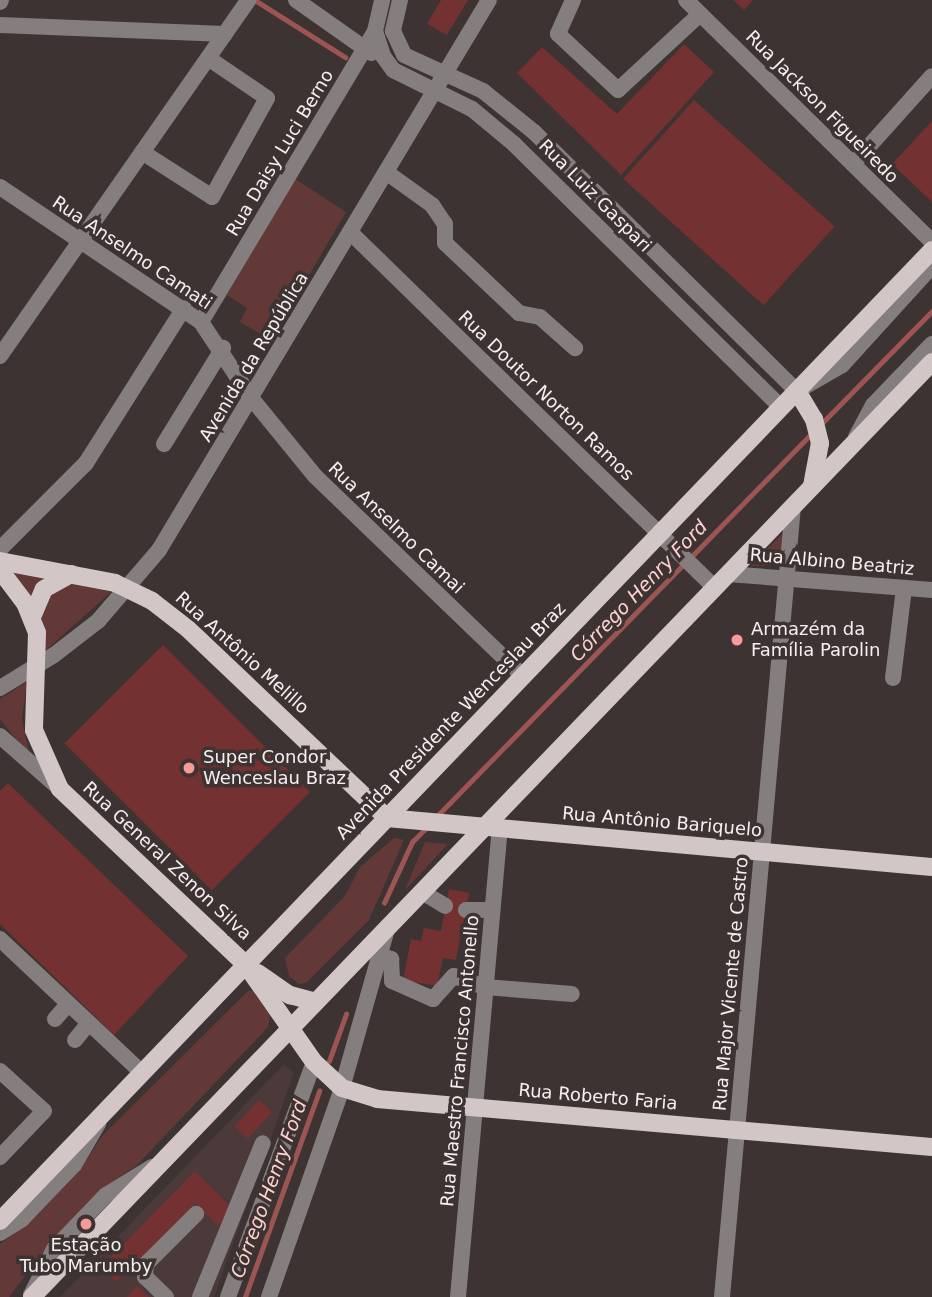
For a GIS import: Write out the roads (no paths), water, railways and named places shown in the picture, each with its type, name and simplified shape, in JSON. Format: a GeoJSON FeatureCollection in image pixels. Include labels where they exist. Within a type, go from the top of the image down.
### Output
{"type":"FeatureCollection","features":[{"type":"Feature","properties":{"kind":"main road","name":"Avenida Presidente Wenceslau Braz"},"geometry":{"type":"LineString","coordinates":[[0,1221],[523,676],[664,539],[781,407],[799,395],[932,250]]}},
{"type":"Feature","properties":{"kind":"main road"},"geometry":{"type":"LineString","coordinates":[[31,1297],[422,892],[492,828],[728,574],[932,362]]}},
{"type":"Feature","properties":{"kind":"main road"},"geometry":{"type":"LineString","coordinates":[[799,395],[814,419],[820,443],[818,468],[812,487]]}},
{"type":"Feature","properties":{"kind":"main road","name":"Rua Antônio Melillo"},"geometry":{"type":"LineString","coordinates":[[0,561],[130,589],[188,629],[387,818]]}},
{"type":"Feature","properties":{"kind":"main road"},"geometry":{"type":"LineString","coordinates":[[0,570],[32,617],[38,665],[34,730],[60,789]]}},
{"type":"Feature","properties":{"kind":"main road"},"geometry":{"type":"LineString","coordinates":[[32,617],[44,589],[71,575]]}},
{"type":"Feature","properties":{"kind":"main road","name":"Rua General Zenon Silva"},"geometry":{"type":"LineString","coordinates":[[60,789],[246,965],[290,1029]]}},
{"type":"Feature","properties":{"kind":"main road","name":"Rua Antônio Bariquelo"},"geometry":{"type":"LineString","coordinates":[[387,818],[932,867]]}},
{"type":"Feature","properties":{"kind":"main road"},"geometry":{"type":"LineString","coordinates":[[246,965],[290,995],[316,1002]]}},
{"type":"Feature","properties":{"kind":"main road","name":"Rua Roberto Faria"},"geometry":{"type":"LineString","coordinates":[[290,1029],[314,1062],[342,1088],[366,1098],[932,1147]]}},
{"type":"Feature","properties":{"kind":"street"},"geometry":{"type":"LineString","coordinates":[[0,356],[248,0]]}},
{"type":"Feature","properties":{"kind":"street","name":"Rua Luiz Gaspari"},"geometry":{"type":"LineString","coordinates":[[296,0],[387,64],[472,109],[514,144],[781,407]]}},
{"type":"Feature","properties":{"kind":"street","name":"Rua Daisy Luci Berno"},"geometry":{"type":"LineString","coordinates":[[201,322],[375,31],[382,0]]}},
{"type":"Feature","properties":{"kind":"street","name":"Rua Luiz Gaspari"},"geometry":{"type":"LineString","coordinates":[[400,0],[393,31],[404,55],[483,91],[534,132],[799,395]]}},
{"type":"Feature","properties":{"kind":"street","name":"Avenida da República"},"geometry":{"type":"LineString","coordinates":[[0,688],[83,634],[130,589],[179,520],[489,0]]}},
{"type":"Feature","properties":{"kind":"street"},"geometry":{"type":"LineString","coordinates":[[573,0],[558,34],[618,90],[701,14]]}},
{"type":"Feature","properties":{"kind":"street","name":"Rua Jackson Figueiredo"},"geometry":{"type":"LineString","coordinates":[[686,0],[932,242]]}},
{"type":"Feature","properties":{"kind":"street"},"geometry":{"type":"LineString","coordinates":[[0,25],[225,34]]}},
{"type":"Feature","properties":{"kind":"street"},"geometry":{"type":"LineString","coordinates":[[375,31],[387,64]]}},
{"type":"Feature","properties":{"kind":"street"},"geometry":{"type":"LineString","coordinates":[[142,152],[212,197],[267,98],[208,58]]}},
{"type":"Feature","properties":{"kind":"street"},"geometry":{"type":"LineString","coordinates":[[853,164],[932,76]]}},
{"type":"Feature","properties":{"kind":"street"},"geometry":{"type":"LineString","coordinates":[[386,172],[432,205],[445,224],[445,243],[519,313],[540,317],[575,348]]}},
{"type":"Feature","properties":{"kind":"street","name":"Rua Anselmo Camati"},"geometry":{"type":"LineString","coordinates":[[0,187],[184,308],[201,322],[222,348],[252,399]]}},
{"type":"Feature","properties":{"kind":"street","name":"Rua Doutor Norton Ramos"},"geometry":{"type":"LineString","coordinates":[[350,232],[715,588]]}},
{"type":"Feature","properties":{"kind":"street"},"geometry":{"type":"LineString","coordinates":[[799,395],[842,365],[932,266]]}},
{"type":"Feature","properties":{"kind":"street"},"geometry":{"type":"LineString","coordinates":[[0,549],[86,463],[184,308]]}},
{"type":"Feature","properties":{"kind":"street"},"geometry":{"type":"LineString","coordinates":[[852,446],[873,405],[932,344]]}},
{"type":"Feature","properties":{"kind":"street"},"geometry":{"type":"LineString","coordinates":[[164,443],[222,348]]}},
{"type":"Feature","properties":{"kind":"street","name":"Rua Anselmo Camai"},"geometry":{"type":"LineString","coordinates":[[252,399],[314,476],[523,676]]}},
{"type":"Feature","properties":{"kind":"street","name":"Rua Major Vicente de Castro"},"geometry":{"type":"LineString","coordinates":[[722,1297],[793,506]]}},
{"type":"Feature","properties":{"kind":"street","name":"Rua Albino Beatriz"},"geometry":{"type":"LineString","coordinates":[[728,574],[932,590]]}},
{"type":"Feature","properties":{"kind":"street"},"geometry":{"type":"LineString","coordinates":[[893,678],[904,588]]}},
{"type":"Feature","properties":{"kind":"street","name":"Rua General Zenon Silva"},"geometry":{"type":"LineString","coordinates":[[0,736],[60,789]]}},
{"type":"Feature","properties":{"kind":"street","name":"Rua Maestro Francisco Antonello"},"geometry":{"type":"LineString","coordinates":[[458,1297],[492,910],[492,828]]}},
{"type":"Feature","properties":{"kind":"street"},"geometry":{"type":"LineString","coordinates":[[422,892],[445,906]]}},
{"type":"Feature","properties":{"kind":"street"},"geometry":{"type":"LineString","coordinates":[[466,910],[492,910]]}},
{"type":"Feature","properties":{"kind":"street"},"geometry":{"type":"LineString","coordinates":[[269,1297],[342,1088],[387,929]]}},
{"type":"Feature","properties":{"kind":"street"},"geometry":{"type":"LineString","coordinates":[[2,947],[41,992],[67,1005],[142,1073]]}},
{"type":"Feature","properties":{"kind":"street"},"geometry":{"type":"LineString","coordinates":[[379,955],[391,959],[392,981],[433,999],[454,976],[485,987],[572,994]]}},
{"type":"Feature","properties":{"kind":"street"},"geometry":{"type":"LineString","coordinates":[[55,1019],[67,1005]]}},
{"type":"Feature","properties":{"kind":"street"},"geometry":{"type":"LineString","coordinates":[[75,1040],[88,1024]]}},
{"type":"Feature","properties":{"kind":"street"},"geometry":{"type":"LineString","coordinates":[[228,1297],[314,1062]]}},
{"type":"Feature","properties":{"kind":"street"},"geometry":{"type":"LineString","coordinates":[[0,1071],[44,1111],[0,1157]]}},
{"type":"Feature","properties":{"kind":"street"},"geometry":{"type":"LineString","coordinates":[[0,1233],[22,1219],[74,1165],[107,1110]]}},
{"type":"Feature","properties":{"kind":"street"},"geometry":{"type":"LineString","coordinates":[[200,1297],[263,1143]]}},
{"type":"Feature","properties":{"kind":"street"},"geometry":{"type":"LineString","coordinates":[[166,1297],[145,1277],[146,1264],[196,1213]]}},
{"type":"Feature","properties":{"kind":"waterway"},"geometry":{"type":"LineString","coordinates":[[255,0],[345,57]]}},
{"type":"Feature","properties":{"kind":"waterway","name":"Córrego Henry Ford"},"geometry":{"type":"LineString","coordinates":[[820,425],[932,311]]}},
{"type":"Feature","properties":{"kind":"waterway","name":"Córrego Henry Ford"},"geometry":{"type":"LineString","coordinates":[[690,558],[811,434]]}},
{"type":"Feature","properties":{"kind":"waterway","name":"Córrego Henry Ford"},"geometry":{"type":"LineString","coordinates":[[435,818],[684,564]]}},
{"type":"Feature","properties":{"kind":"waterway","name":"Córrego Henry Ford"},"geometry":{"type":"LineString","coordinates":[[384,903],[412,842],[427,827]]}},
{"type":"Feature","properties":{"kind":"waterway","name":"Córrego Henry Ford"},"geometry":{"type":"LineString","coordinates":[[329,1061],[346,1014]]}},
{"type":"Feature","properties":{"kind":"waterway","name":"Córrego Henry Ford"},"geometry":{"type":"LineString","coordinates":[[245,1297],[319,1091]]}},
{"type":"Feature","properties":{"kind":"place","name":"Armazém da Família Parolin"},"geometry":{"type":"Point","coordinates":[737,640]}},
{"type":"Feature","properties":{"kind":"place","name":"Super Condor Wenceslau Braz"},"geometry":{"type":"Point","coordinates":[189,768]}},
{"type":"Feature","properties":{"kind":"place","name":"Estação Tubo Marumby"},"geometry":{"type":"Point","coordinates":[86,1224]}}]}
